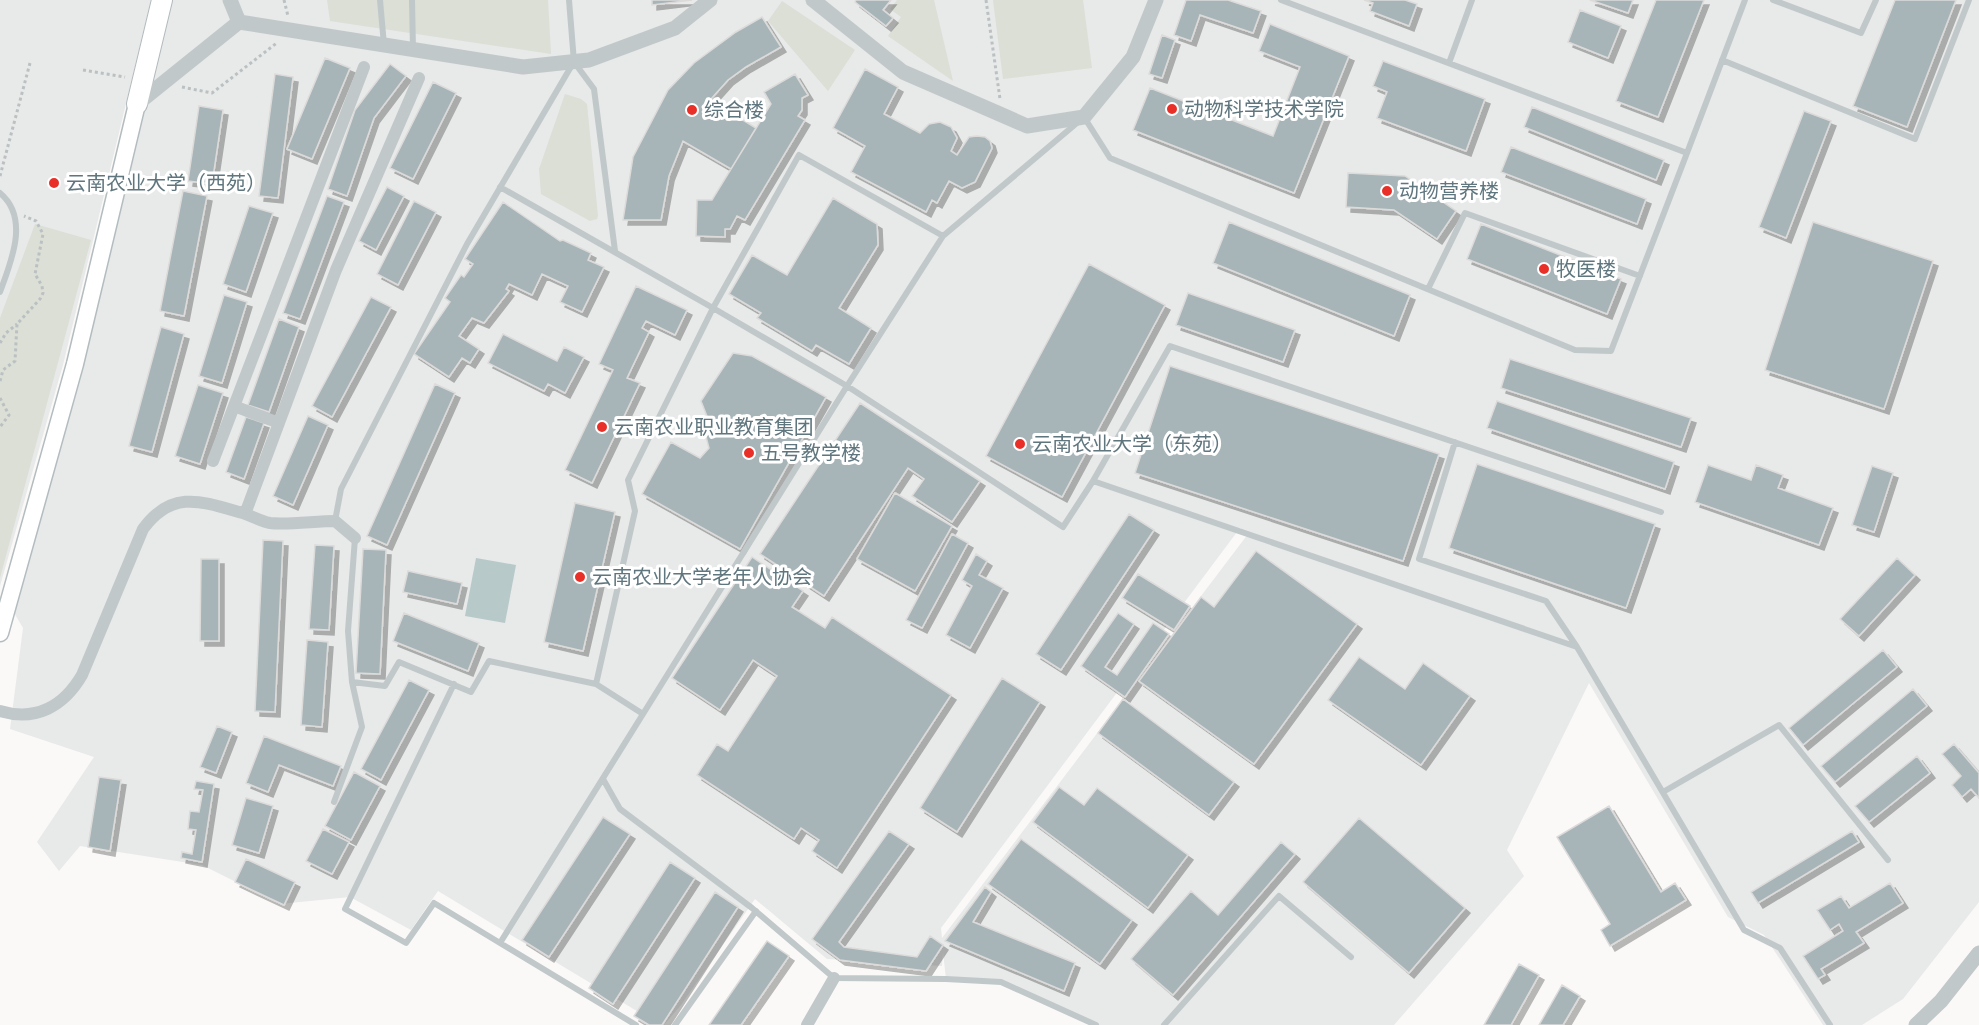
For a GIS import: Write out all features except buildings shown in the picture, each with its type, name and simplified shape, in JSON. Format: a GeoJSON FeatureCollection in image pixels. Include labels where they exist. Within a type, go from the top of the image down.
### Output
{"type":"FeatureCollection","features":[{"type":"Feature","properties":{"kind":"main road"},"geometry":{"type":"LineString","coordinates":[[0,633],[4,601],[75,364],[162,0]]}},
{"type":"Feature","properties":{"kind":"street"},"geometry":{"type":"LineString","coordinates":[[230,0],[239,22]]}},
{"type":"Feature","properties":{"kind":"street"},"geometry":{"type":"LineString","coordinates":[[137,104],[239,22],[523,67],[589,60],[675,28],[710,0]]}},
{"type":"Feature","properties":{"kind":"street"},"geometry":{"type":"LineString","coordinates":[[813,0],[903,72],[1027,126],[1084,117],[1133,57],[1155,0]]}},
{"type":"Feature","properties":{"kind":"street"},"geometry":{"type":"LineString","coordinates":[[213,461],[364,67]]}},
{"type":"Feature","properties":{"kind":"street"},"geometry":{"type":"LineString","coordinates":[[245,514],[336,270],[419,78]]}},
{"type":"Feature","properties":{"kind":"street"},"geometry":{"type":"LineString","coordinates":[[234,406],[279,423]]}},
{"type":"Feature","properties":{"kind":"street"},"geometry":{"type":"LineString","coordinates":[[0,711],[25,714],[53,708],[75,687],[143,529],[158,512],[176,502],[190,501],[245,514],[270,523],[335,521],[355,538]]}},
{"type":"Feature","properties":{"kind":"street"},"geometry":{"type":"LineString","coordinates":[[1916,1025],[1941,1001],[1979,953]]}},
{"type":"Feature","properties":{"kind":"street"},"geometry":{"type":"LineString","coordinates":[[807,1025],[834,978]]}},
{"type":"Feature","properties":{"kind":"lane"},"geometry":{"type":"LineString","coordinates":[[380,0],[384,45]]}},
{"type":"Feature","properties":{"kind":"lane"},"geometry":{"type":"LineString","coordinates":[[412,0],[413,50]]}},
{"type":"Feature","properties":{"kind":"lane"},"geometry":{"type":"LineString","coordinates":[[569,0],[574,62],[594,89],[615,251]]}},
{"type":"Feature","properties":{"kind":"lane"},"geometry":{"type":"LineString","coordinates":[[1281,0],[1687,153]]}},
{"type":"Feature","properties":{"kind":"lane"},"geometry":{"type":"LineString","coordinates":[[1449,63],[1472,0]]}},
{"type":"Feature","properties":{"kind":"lane"},"geometry":{"type":"LineString","coordinates":[[500,944],[847,386],[943,236],[1084,117],[1110,158],[1575,350],[1611,351],[1745,0]]}},
{"type":"Feature","properties":{"kind":"lane"},"geometry":{"type":"LineString","coordinates":[[1773,0],[1861,33],[1876,0]]}},
{"type":"Feature","properties":{"kind":"lane"},"geometry":{"type":"LineString","coordinates":[[1722,60],[1915,139],[1969,0]]}},
{"type":"Feature","properties":{"kind":"lane"},"geometry":{"type":"LineString","coordinates":[[335,521],[341,489],[467,244],[574,62]]}},
{"type":"Feature","properties":{"kind":"lane"},"geometry":{"type":"LineString","coordinates":[[596,684],[635,511],[628,480],[713,308],[799,155],[943,236]]}},
{"type":"Feature","properties":{"kind":"lane"},"geometry":{"type":"LineString","coordinates":[[500,187],[847,386],[1063,526],[1093,481],[1170,346],[1661,512]]}},
{"type":"Feature","properties":{"kind":"lane"},"geometry":{"type":"LineString","coordinates":[[0,193],[13,211],[16,227],[12,261],[0,292]]}},
{"type":"Feature","properties":{"kind":"lane"},"geometry":{"type":"LineString","coordinates":[[1428,289],[1465,213],[1640,276]]}},
{"type":"Feature","properties":{"kind":"lane"},"geometry":{"type":"LineString","coordinates":[[1455,442],[1419,559],[1546,601],[1577,647],[1744,930],[1780,948],[1830,1025]]}},
{"type":"Feature","properties":{"kind":"lane"},"geometry":{"type":"LineString","coordinates":[[1093,481],[1577,647]]}},
{"type":"Feature","properties":{"kind":"lane"},"geometry":{"type":"LineString","coordinates":[[334,802],[362,727],[352,682],[348,631],[355,538]]}},
{"type":"Feature","properties":{"kind":"lane"},"geometry":{"type":"LineString","coordinates":[[352,682],[385,686],[399,662],[471,692],[489,661],[596,684],[643,714]]}},
{"type":"Feature","properties":{"kind":"lane"},"geometry":{"type":"LineString","coordinates":[[454,684],[345,909],[406,943],[434,903],[636,1025]]}},
{"type":"Feature","properties":{"kind":"lane"},"geometry":{"type":"LineString","coordinates":[[1662,792],[1779,725],[1888,860]]}},
{"type":"Feature","properties":{"kind":"lane"},"geometry":{"type":"LineString","coordinates":[[603,779],[620,809],[756,911],[834,978],[1001,982],[1096,1025]]}},
{"type":"Feature","properties":{"kind":"lane"},"geometry":{"type":"LineString","coordinates":[[1164,1025],[1278,896],[1351,957]]}},
{"type":"Feature","properties":{"kind":"lane"},"geometry":{"type":"LineString","coordinates":[[675,1025],[756,911]]}},
{"type":"Feature","properties":{"kind":"path"},"geometry":{"type":"LineString","coordinates":[[986,0],[1002,115]]}},
{"type":"Feature","properties":{"kind":"path"},"geometry":{"type":"LineString","coordinates":[[0,176],[30,63]]}},
{"type":"Feature","properties":{"kind":"path"},"geometry":{"type":"LineString","coordinates":[[0,343],[6,333],[17,324],[43,293],[35,274],[43,234],[36,221],[13,211]]}},
{"type":"Feature","properties":{"kind":"path"},"geometry":{"type":"LineString","coordinates":[[0,381],[3,370],[15,361],[17,324]]}},
{"type":"Feature","properties":{"kind":"path"},"geometry":{"type":"LineString","coordinates":[[0,398],[9,415],[0,427]]}},
{"type":"Feature","properties":{"kind":"shaded area","name":"云南农业大学（西苑）"},"geometry":{"type":"Polygon","coordinates":[[[0,0],[151,0],[63,365],[0,586],[0,0]]]}},
{"type":"Feature","properties":{"kind":"shaded area","name":"云南农业大学（东苑）"},"geometry":{"type":"Polygon","coordinates":[[[172,0],[1979,0],[1979,902],[1903,999],[1862,1025],[1823,1025],[1764,935],[1728,917],[1589,683],[1507,850],[1524,876],[1394,1025],[1096,1025],[1001,982],[946,979],[943,952],[942,966],[827,959],[755,899],[681,1005],[664,1025],[660,1025],[438,891],[411,930],[350,897],[280,904],[202,865],[80,846],[59,871],[37,842],[94,757],[10,729],[23,628],[13,611],[85,360],[172,0]],[[1240,528],[941,928],[942,938],[1248,534],[1240,528]]]}},
{"type":"Feature","properties":{"kind":"shaded area"},"geometry":{"type":"Polygon","coordinates":[[[327,0],[548,0],[551,54],[330,21],[327,0]]]}},
{"type":"Feature","properties":{"kind":"shaded area"},"geometry":{"type":"Polygon","coordinates":[[[897,0],[934,0],[953,81],[888,36],[901,17],[890,9],[897,0]]]}},
{"type":"Feature","properties":{"kind":"shaded area"},"geometry":{"type":"Polygon","coordinates":[[[993,0],[1083,0],[1092,68],[1003,79],[993,0]]]}},
{"type":"Feature","properties":{"kind":"shaded area"},"geometry":{"type":"Polygon","coordinates":[[[782,1],[855,50],[828,91],[768,21],[782,1]]]}},
{"type":"Feature","properties":{"kind":"shaded area"},"geometry":{"type":"Polygon","coordinates":[[[565,94],[581,99],[587,104],[598,216],[597,219],[590,221],[541,194],[539,169],[565,94]]]}},
{"type":"Feature","properties":{"kind":"shaded area"},"geometry":{"type":"Polygon","coordinates":[[[35,224],[91,240],[0,578],[0,318],[35,224]]]}},
{"type":"Feature","properties":{"kind":"shaded area"},"geometry":{"type":"Polygon","coordinates":[[[476,558],[516,565],[505,623],[465,616],[476,558]]]}},
{"type":"Feature","properties":{"kind":"place","name":"动物科学技术学院"},"geometry":{"type":"Point","coordinates":[1172,109]}},
{"type":"Feature","properties":{"kind":"place","name":"综合楼"},"geometry":{"type":"Point","coordinates":[692,110]}},
{"type":"Feature","properties":{"kind":"place","name":"云南农业大学（西苑）"},"geometry":{"type":"Point","coordinates":[54,183]}},
{"type":"Feature","properties":{"kind":"place","name":"动物营养楼"},"geometry":{"type":"Point","coordinates":[1387,191]}},
{"type":"Feature","properties":{"kind":"place","name":"牧医楼"},"geometry":{"type":"Point","coordinates":[1544,269]}},
{"type":"Feature","properties":{"kind":"place","name":"云南农业职业教育集团"},"geometry":{"type":"Point","coordinates":[602,427]}},
{"type":"Feature","properties":{"kind":"place","name":"云南农业大学（东苑）"},"geometry":{"type":"Point","coordinates":[1020,444]}},
{"type":"Feature","properties":{"kind":"place","name":"五号教学楼"},"geometry":{"type":"Point","coordinates":[749,453]}},
{"type":"Feature","properties":{"kind":"place","name":"云南农业大学老年人协会"},"geometry":{"type":"Point","coordinates":[580,577]}}]}
